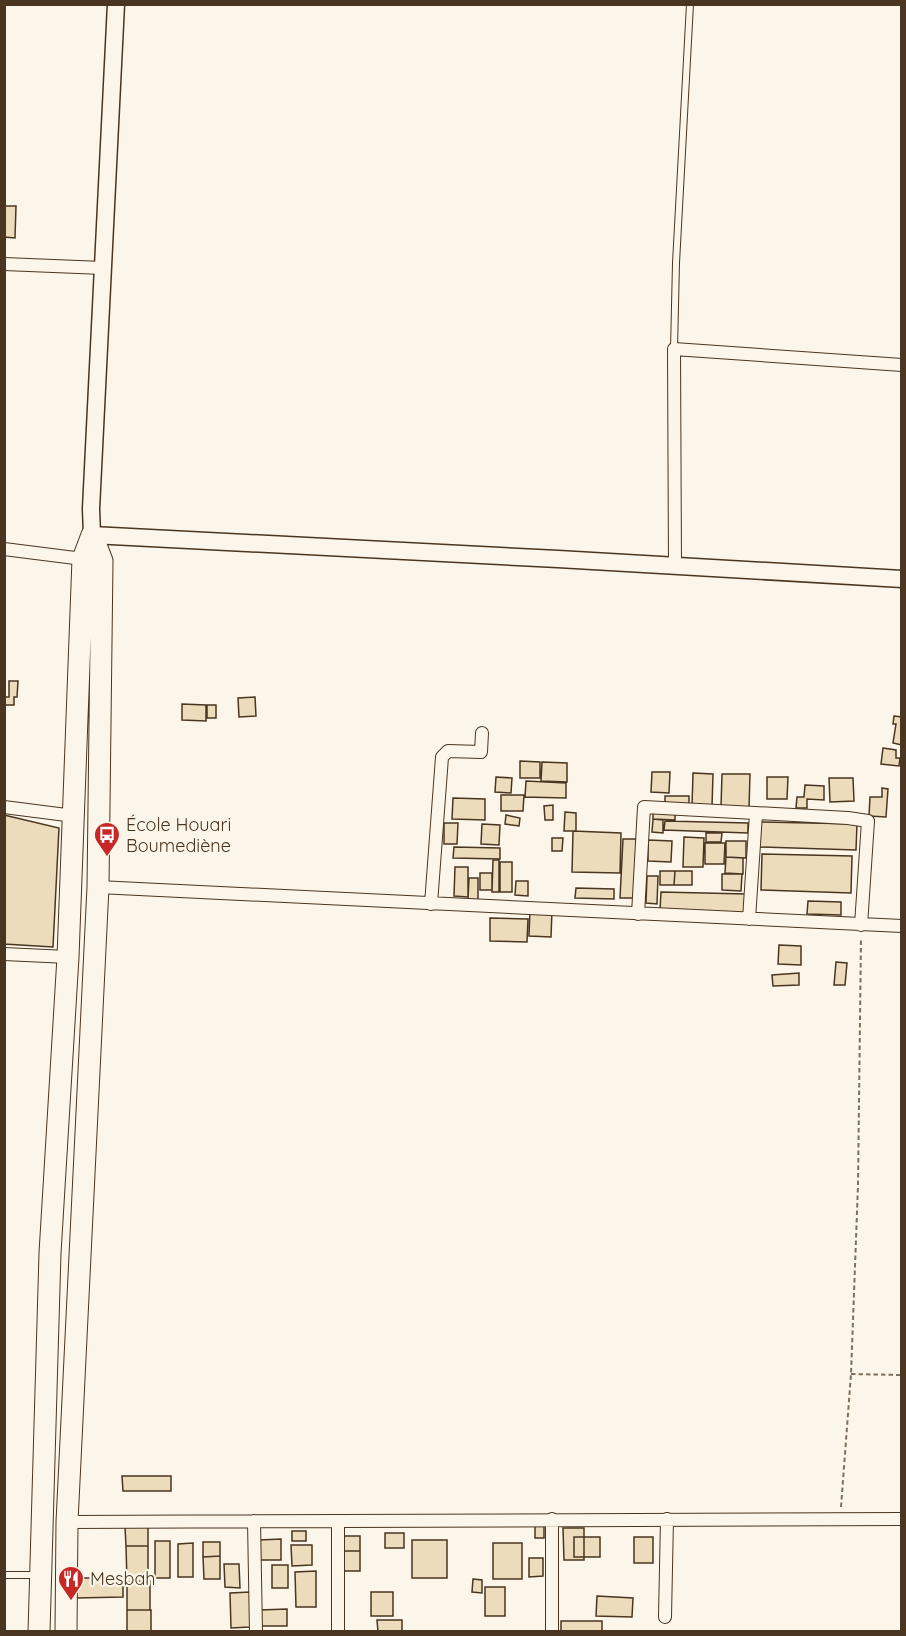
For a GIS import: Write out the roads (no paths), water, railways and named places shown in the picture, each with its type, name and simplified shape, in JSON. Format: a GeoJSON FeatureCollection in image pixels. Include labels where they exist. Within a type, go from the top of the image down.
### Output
{"type":"FeatureCollection","features":[{"type":"Feature","properties":{"kind":"highway"},"geometry":{"type":"LineString","coordinates":[[39,1632],[50,1252],[68,957],[83,560],[92,535]]}},
{"type":"Feature","properties":{"kind":"highway"},"geometry":{"type":"LineString","coordinates":[[66,1631],[67,1522],[98,887],[102,561],[92,535]]}},
{"type":"Feature","properties":{"kind":"street"},"geometry":{"type":"LineString","coordinates":[[116,4],[92,535],[902,579]]}},
{"type":"Feature","properties":{"kind":"street"},"geometry":{"type":"LineString","coordinates":[[4,264],[103,268]]}},
{"type":"Feature","properties":{"kind":"street"},"geometry":{"type":"LineString","coordinates":[[675,566],[674,348],[902,366]]}},
{"type":"Feature","properties":{"kind":"street"},"geometry":{"type":"LineString","coordinates":[[4,549],[83,560]]}},
{"type":"Feature","properties":{"kind":"street"},"geometry":{"type":"LineString","coordinates":[[431,904],[442,757],[448,751],[480,752],[482,733]]}},
{"type":"Feature","properties":{"kind":"street"},"geometry":{"type":"LineString","coordinates":[[4,807],[74,816]]}},
{"type":"Feature","properties":{"kind":"street"},"geometry":{"type":"LineString","coordinates":[[638,914],[644,807],[868,821],[861,925]]}},
{"type":"Feature","properties":{"kind":"street"},"geometry":{"type":"LineString","coordinates":[[749,919],[756,814]]}},
{"type":"Feature","properties":{"kind":"street"},"geometry":{"type":"LineString","coordinates":[[98,887],[902,926]]}},
{"type":"Feature","properties":{"kind":"street"},"geometry":{"type":"LineString","coordinates":[[4,954],[68,957]]}},
{"type":"Feature","properties":{"kind":"street"},"geometry":{"type":"LineString","coordinates":[[552,1519],[552,1632]]}},
{"type":"Feature","properties":{"kind":"street"},"geometry":{"type":"LineString","coordinates":[[665,1617],[667,1519]]}},
{"type":"Feature","properties":{"kind":"street"},"geometry":{"type":"LineString","coordinates":[[67,1522],[902,1519]]}},
{"type":"Feature","properties":{"kind":"street"},"geometry":{"type":"LineString","coordinates":[[254,1521],[255,1632]]}},
{"type":"Feature","properties":{"kind":"street"},"geometry":{"type":"LineString","coordinates":[[338,1521],[338,1632]]}},
{"type":"Feature","properties":{"kind":"lane"},"geometry":{"type":"LineString","coordinates":[[674,348],[676,263],[690,4]]}},
{"type":"Feature","properties":{"kind":"lane"},"geometry":{"type":"LineString","coordinates":[[4,1575],[41,1575]]}},
{"type":"Feature","properties":{"kind":"place","name":"École Houari Boumediène"},"geometry":{"type":"Point","coordinates":[107,858]}},
{"type":"Feature","properties":{"kind":"place","name":"Mesbah"},"geometry":{"type":"Point","coordinates":[71,1602]}}]}
